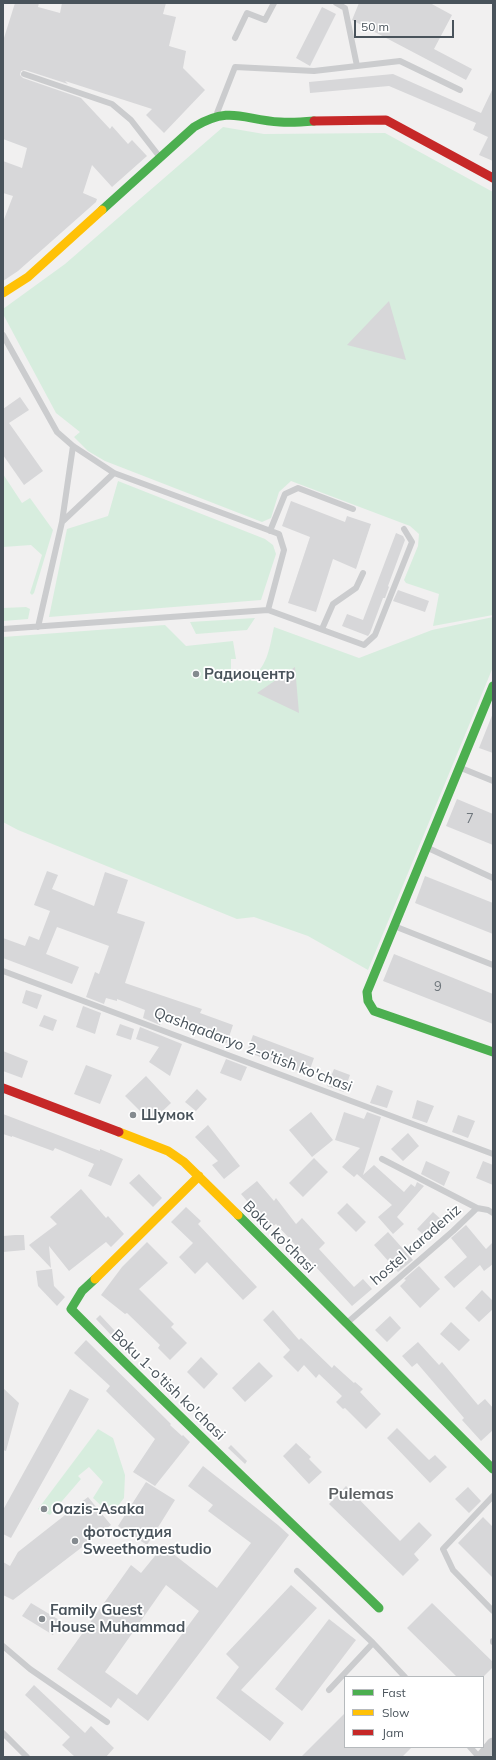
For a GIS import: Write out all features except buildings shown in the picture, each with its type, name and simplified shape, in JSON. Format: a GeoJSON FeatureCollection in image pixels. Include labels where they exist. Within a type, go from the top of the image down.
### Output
{"type":"FeatureCollection","features":[{"type":"Feature","properties":{"kind":"street"},"geometry":{"type":"LineString","coordinates":[[3,293],[28,277],[194,128],[204,121],[216,116],[228,114],[280,122],[386,120],[493,178]]}},
{"type":"Feature","properties":{"kind":"street"},"geometry":{"type":"LineString","coordinates":[[492,690],[367,989],[366,996],[370,1007],[374,1011],[493,1052]]}},
{"type":"Feature","properties":{"kind":"street","name":"Boku ko'chasi"},"geometry":{"type":"LineString","coordinates":[[3,1088],[168,1151],[184,1162],[346,1324],[492,1465]]}},
{"type":"Feature","properties":{"kind":"street","name":"Boku 1-o'tish ko'chasi"},"geometry":{"type":"LineString","coordinates":[[199,1176],[82,1291],[71,1308],[157,1396],[269,1501],[379,1608]]}},
{"type":"Feature","properties":{"kind":"street"},"geometry":{"type":"LineString","coordinates":[[481,1757],[493,1744]]}},
{"type":"Feature","properties":{"kind":"lane"},"geometry":{"type":"LineString","coordinates":[[235,38],[247,12],[265,20],[274,3]]}},
{"type":"Feature","properties":{"kind":"lane"},"geometry":{"type":"LineString","coordinates":[[336,3],[344,8],[357,66]]}},
{"type":"Feature","properties":{"kind":"lane"},"geometry":{"type":"LineString","coordinates":[[216,116],[235,67],[314,71],[400,61],[460,90]]}},
{"type":"Feature","properties":{"kind":"lane"},"geometry":{"type":"LineString","coordinates":[[24,74],[112,104],[131,120],[160,158]]}},
{"type":"Feature","properties":{"kind":"lane"},"geometry":{"type":"LineString","coordinates":[[3,335],[57,432],[73,446],[114,473],[279,534],[284,550],[268,610]]}},
{"type":"Feature","properties":{"kind":"lane"},"geometry":{"type":"LineString","coordinates":[[38,627],[62,522],[73,446]]}},
{"type":"Feature","properties":{"kind":"lane"},"geometry":{"type":"LineString","coordinates":[[62,522],[114,473]]}},
{"type":"Feature","properties":{"kind":"lane"},"geometry":{"type":"LineString","coordinates":[[270,531],[285,494],[298,488],[353,509]]}},
{"type":"Feature","properties":{"kind":"lane"},"geometry":{"type":"LineString","coordinates":[[3,629],[268,610],[364,645],[375,635],[412,542],[404,529]]}},
{"type":"Feature","properties":{"kind":"lane"},"geometry":{"type":"LineString","coordinates":[[322,630],[333,604],[356,588],[363,573]]}},
{"type":"Feature","properties":{"kind":"lane"},"geometry":{"type":"LineString","coordinates":[[460,767],[493,781]]}},
{"type":"Feature","properties":{"kind":"lane"},"geometry":{"type":"LineString","coordinates":[[426,847],[493,878]]}},
{"type":"Feature","properties":{"kind":"lane"},"geometry":{"type":"LineString","coordinates":[[393,926],[493,965]]}},
{"type":"Feature","properties":{"kind":"lane","name":"Qashqadaryo 2-o'tish ko'chasi"},"geometry":{"type":"LineString","coordinates":[[3,971],[493,1154]]}},
{"type":"Feature","properties":{"kind":"lane","name":"hostel karadeniz"},"geometry":{"type":"LineString","coordinates":[[346,1324],[453,1231],[477,1208],[382,1159]]}},
{"type":"Feature","properties":{"kind":"lane"},"geometry":{"type":"LineString","coordinates":[[477,1208],[488,1210],[493,1213]]}},
{"type":"Feature","properties":{"kind":"lane"},"geometry":{"type":"LineString","coordinates":[[493,1496],[443,1549],[453,1570],[493,1611]]}},
{"type":"Feature","properties":{"kind":"lane"},"geometry":{"type":"LineString","coordinates":[[488,1501],[493,1506]]}},
{"type":"Feature","properties":{"kind":"lane"},"geometry":{"type":"LineString","coordinates":[[297,1571],[373,1643],[404,1676]]}},
{"type":"Feature","properties":{"kind":"lane"},"geometry":{"type":"LineString","coordinates":[[329,1690],[373,1643]]}},
{"type":"Feature","properties":{"kind":"lane"},"geometry":{"type":"LineString","coordinates":[[3,1646],[30,1669],[107,1722]]}},
{"type":"Feature","properties":{"kind":"lane"},"geometry":{"type":"LineString","coordinates":[[3,1733],[27,1757]]}},
{"type":"Feature","properties":{"kind":"lane"},"geometry":{"type":"LineString","coordinates":[[471,1748],[481,1757]]}},
{"type":"Feature","properties":{"kind":"green space"},"geometry":{"type":"Polygon","coordinates":[[[223,127],[264,134],[385,133],[493,192],[493,615],[433,626],[439,594],[406,583],[404,580],[418,546],[419,534],[410,526],[291,481],[279,492],[271,518],[262,522],[105,461],[88,451],[74,437],[80,432],[56,413],[3,314],[3,309],[65,264],[223,127]]]}},
{"type":"Feature","properties":{"kind":"green space"},"geometry":{"type":"Polygon","coordinates":[[[3,474],[22,503],[30,498],[53,530],[34,593],[32,595],[30,593],[42,555],[31,545],[3,547],[3,474]]]}},
{"type":"Feature","properties":{"kind":"green space"},"geometry":{"type":"Polygon","coordinates":[[[118,481],[265,539],[273,545],[276,554],[261,600],[49,617],[67,529],[108,516],[118,481]]]}},
{"type":"Feature","properties":{"kind":"green space"},"geometry":{"type":"Polygon","coordinates":[[[26,607],[30,609],[28,619],[3,621],[3,608],[26,607]]]}},
{"type":"Feature","properties":{"kind":"green space"},"geometry":{"type":"Polygon","coordinates":[[[493,617],[493,667],[368,970],[308,936],[254,917],[237,919],[18,830],[3,822],[3,637],[165,625],[186,646],[233,641],[236,659],[231,659],[231,672],[249,672],[252,677],[262,667],[268,655],[274,627],[359,658],[432,630],[493,617]]]}},
{"type":"Feature","properties":{"kind":"green space"},"geometry":{"type":"Polygon","coordinates":[[[255,618],[247,630],[196,634],[190,622],[255,618]]]}},
{"type":"Feature","properties":{"kind":"green space"},"geometry":{"type":"Polygon","coordinates":[[[98,1429],[113,1438],[125,1475],[124,1498],[111,1515],[93,1498],[103,1482],[89,1467],[78,1476],[81,1479],[50,1515],[38,1509],[98,1429]]]}},
{"type":"Feature","properties":{"kind":"traffic: fast"},"geometry":{"type":"LineString","coordinates":[[102,210],[194,127],[207,120],[228,115],[280,122],[314,121]]}},
{"type":"Feature","properties":{"kind":"traffic: fast"},"geometry":{"type":"LineString","coordinates":[[493,686],[367,992],[368,1001],[374,1011],[493,1052]]}},
{"type":"Feature","properties":{"kind":"traffic: fast"},"geometry":{"type":"LineString","coordinates":[[238,1215],[493,1469]]}},
{"type":"Feature","properties":{"kind":"traffic: fast"},"geometry":{"type":"LineString","coordinates":[[95,1279],[82,1291],[71,1309],[379,1608]]}},
{"type":"Feature","properties":{"kind":"traffic: slow"},"geometry":{"type":"LineString","coordinates":[[3,293],[28,277],[102,210]]}},
{"type":"Feature","properties":{"kind":"traffic: slow"},"geometry":{"type":"LineString","coordinates":[[119,1132],[168,1151],[184,1162],[238,1215]]}},
{"type":"Feature","properties":{"kind":"traffic: slow"},"geometry":{"type":"LineString","coordinates":[[95,1279],[199,1176]]}},
{"type":"Feature","properties":{"kind":"traffic: jam"},"geometry":{"type":"LineString","coordinates":[[314,121],[386,120],[493,178]]}},
{"type":"Feature","properties":{"kind":"traffic: jam"},"geometry":{"type":"LineString","coordinates":[[3,1088],[119,1132]]}},
{"type":"Feature","properties":{"kind":"place","name":"Радиоцентр"},"geometry":{"type":"Point","coordinates":[196,674]}},
{"type":"Feature","properties":{"kind":"place","name":"Шумок"},"geometry":{"type":"Point","coordinates":[133,1115]}},
{"type":"Feature","properties":{"kind":"place","name":"Oazis-Asaka"},"geometry":{"type":"Point","coordinates":[44,1509]}},
{"type":"Feature","properties":{"kind":"place","name":"фотостудия Sweethomestudio"},"geometry":{"type":"Point","coordinates":[75,1541]}},
{"type":"Feature","properties":{"kind":"place","name":"Family Guest House Muhammad"},"geometry":{"type":"Point","coordinates":[42,1619]}},
{"type":"Feature","properties":{"kind":"district","name":"Pulemas"},"geometry":{"type":"Point","coordinates":[361,1494]}}]}
